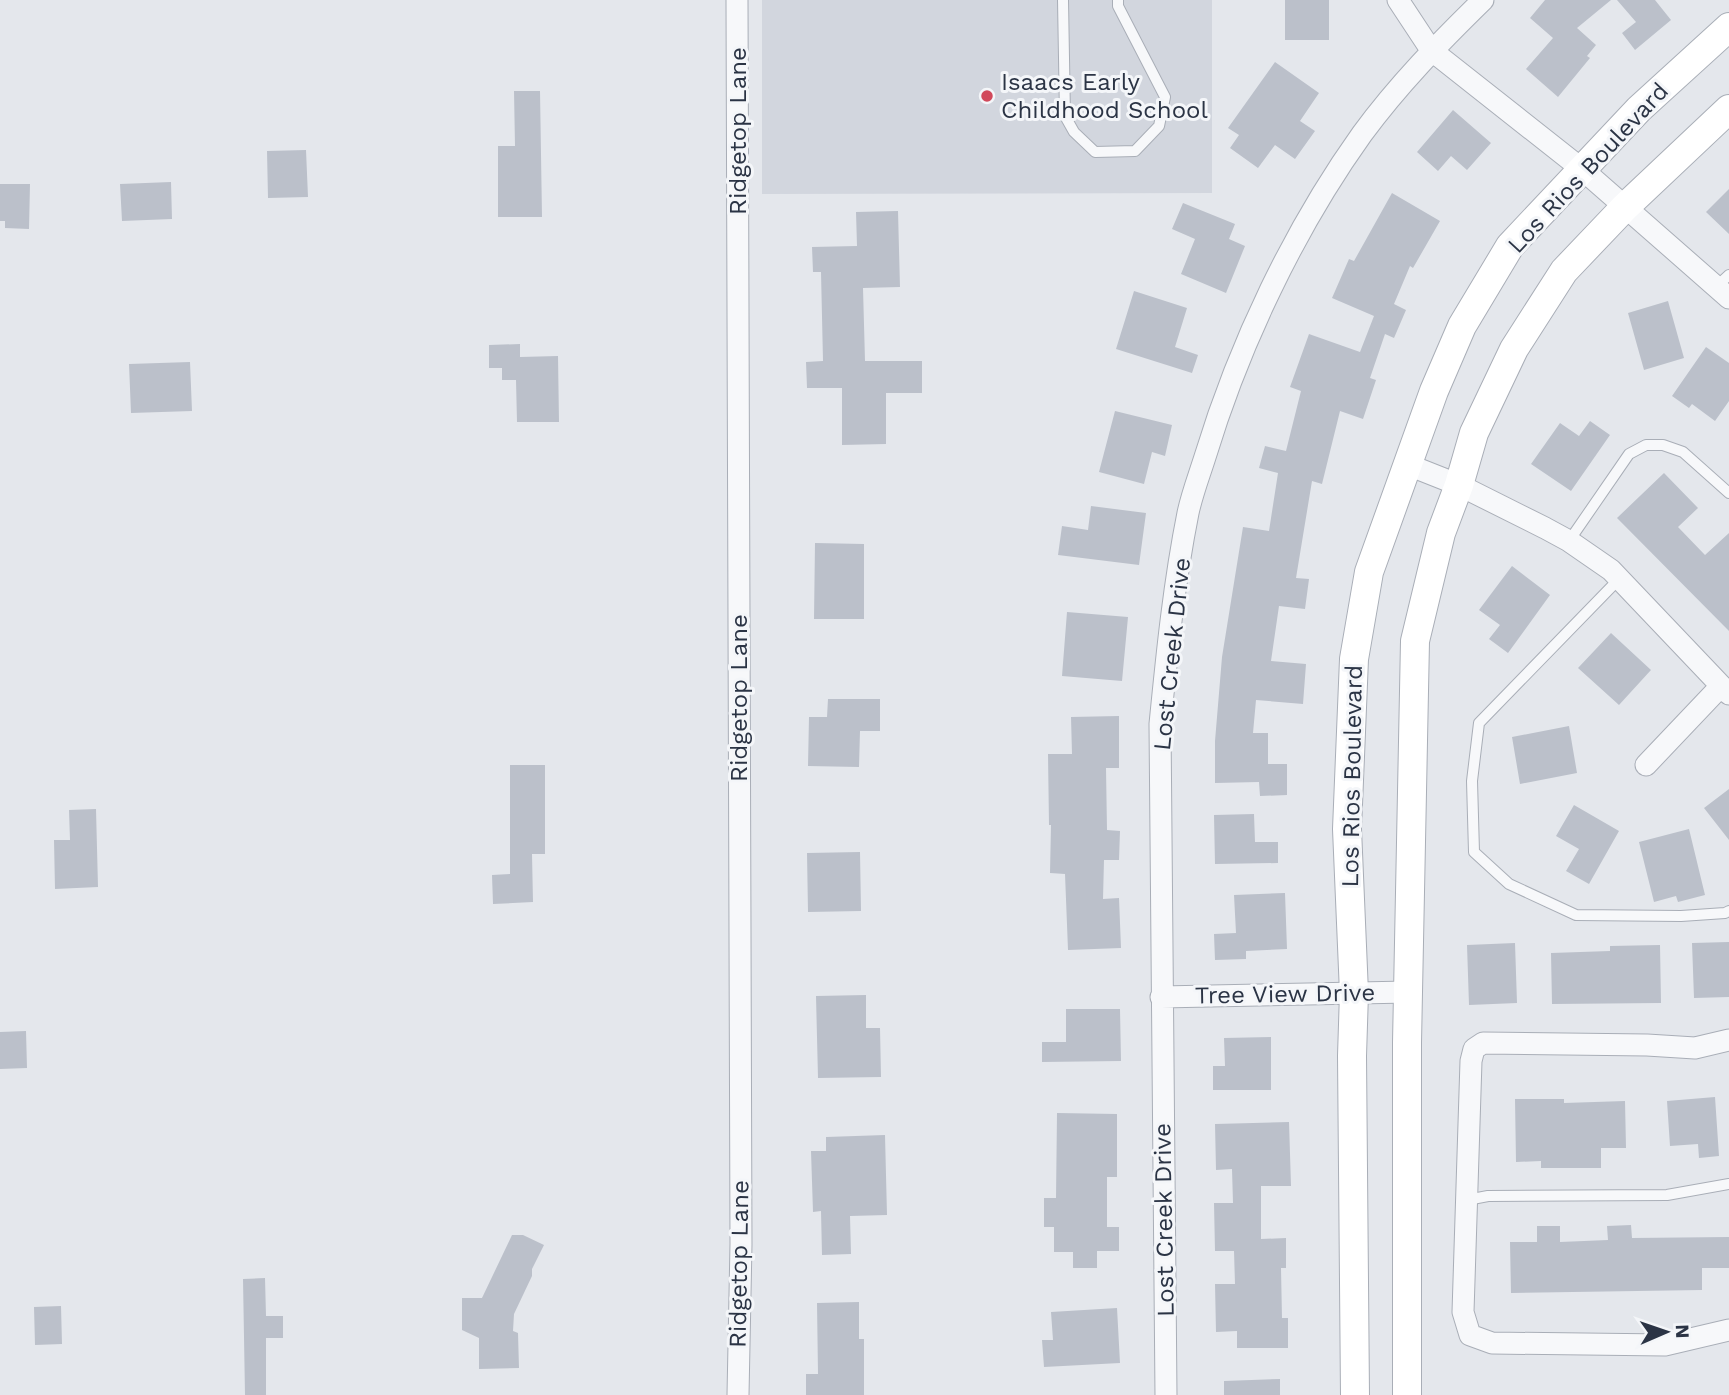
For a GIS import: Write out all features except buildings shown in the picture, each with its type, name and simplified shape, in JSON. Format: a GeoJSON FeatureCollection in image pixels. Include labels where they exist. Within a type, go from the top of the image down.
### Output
{"type":"FeatureCollection","features":[{"type":"Feature","properties":{"kind":"main road","name":"Los Rios Boulevard"},"geometry":{"type":"LineString","coordinates":[[1355,1395],[1352,1056],[1354,993],[1347,829],[1354,659],[1369,572],[1423,414],[1468,316],[1510,246],[1639,109],[1729,27]]}},
{"type":"Feature","properties":{"kind":"main road"},"geometry":{"type":"LineString","coordinates":[[1407,1395],[1408,992],[1415,640],[1441,533],[1474,433],[1514,349],[1564,271],[1624,208],[1729,109]]}},
{"type":"Feature","properties":{"kind":"street","name":"Ridgetop Lane"},"geometry":{"type":"LineString","coordinates":[[737,0],[741,1244],[738,1395]]}},
{"type":"Feature","properties":{"kind":"street"},"geometry":{"type":"LineString","coordinates":[[1398,0],[1431,50],[1725,287]]}},
{"type":"Feature","properties":{"kind":"street","name":"Lost Creek Drive"},"geometry":{"type":"LineString","coordinates":[[1166,1395],[1160,724],[1170,626],[1189,512],[1219,412],[1254,324],[1308,218],[1363,134],[1431,50],[1483,0]]}},
{"type":"Feature","properties":{"kind":"street"},"geometry":{"type":"LineString","coordinates":[[1406,464],[1459,485],[1569,541],[1620,578],[1725,690],[1646,765]]}},
{"type":"Feature","properties":{"kind":"street","name":"Tree View Drive"},"geometry":{"type":"LineString","coordinates":[[1161,997],[1408,992]]}},
{"type":"Feature","properties":{"kind":"street"},"geometry":{"type":"LineString","coordinates":[[1729,1040],[1695,1048],[1483,1043],[1474,1049],[1471,1060],[1463,1312],[1471,1335],[1492,1343],[1665,1345],[1729,1330]]}},
{"type":"Feature","properties":{"kind":"lane"},"geometry":{"type":"LineString","coordinates":[[1063,0],[1065,116],[1074,132],[1095,152],[1135,151],[1159,126],[1165,97],[1141,54],[1118,0]]}},
{"type":"Feature","properties":{"kind":"lane"},"geometry":{"type":"LineString","coordinates":[[1569,541],[1629,454],[1646,445],[1663,445],[1683,452],[1729,493]]}},
{"type":"Feature","properties":{"kind":"lane"},"geometry":{"type":"LineString","coordinates":[[1620,578],[1479,723],[1472,781],[1474,852],[1509,884],[1576,915],[1681,916],[1729,911]]}},
{"type":"Feature","properties":{"kind":"lane"},"geometry":{"type":"LineString","coordinates":[[1467,1200],[1488,1196],[1667,1195],[1729,1184]]}},
{"type":"Feature","properties":{"kind":"shaded area","name":"Isaacs Early Childhood School"},"geometry":{"type":"Polygon","coordinates":[[[762,0],[1212,0],[1212,193],[762,194],[762,0]]]}},
{"type":"Feature","properties":{"kind":"place","name":"Isaacs Early Childhood School"},"geometry":{"type":"Point","coordinates":[987,96]}}]}
